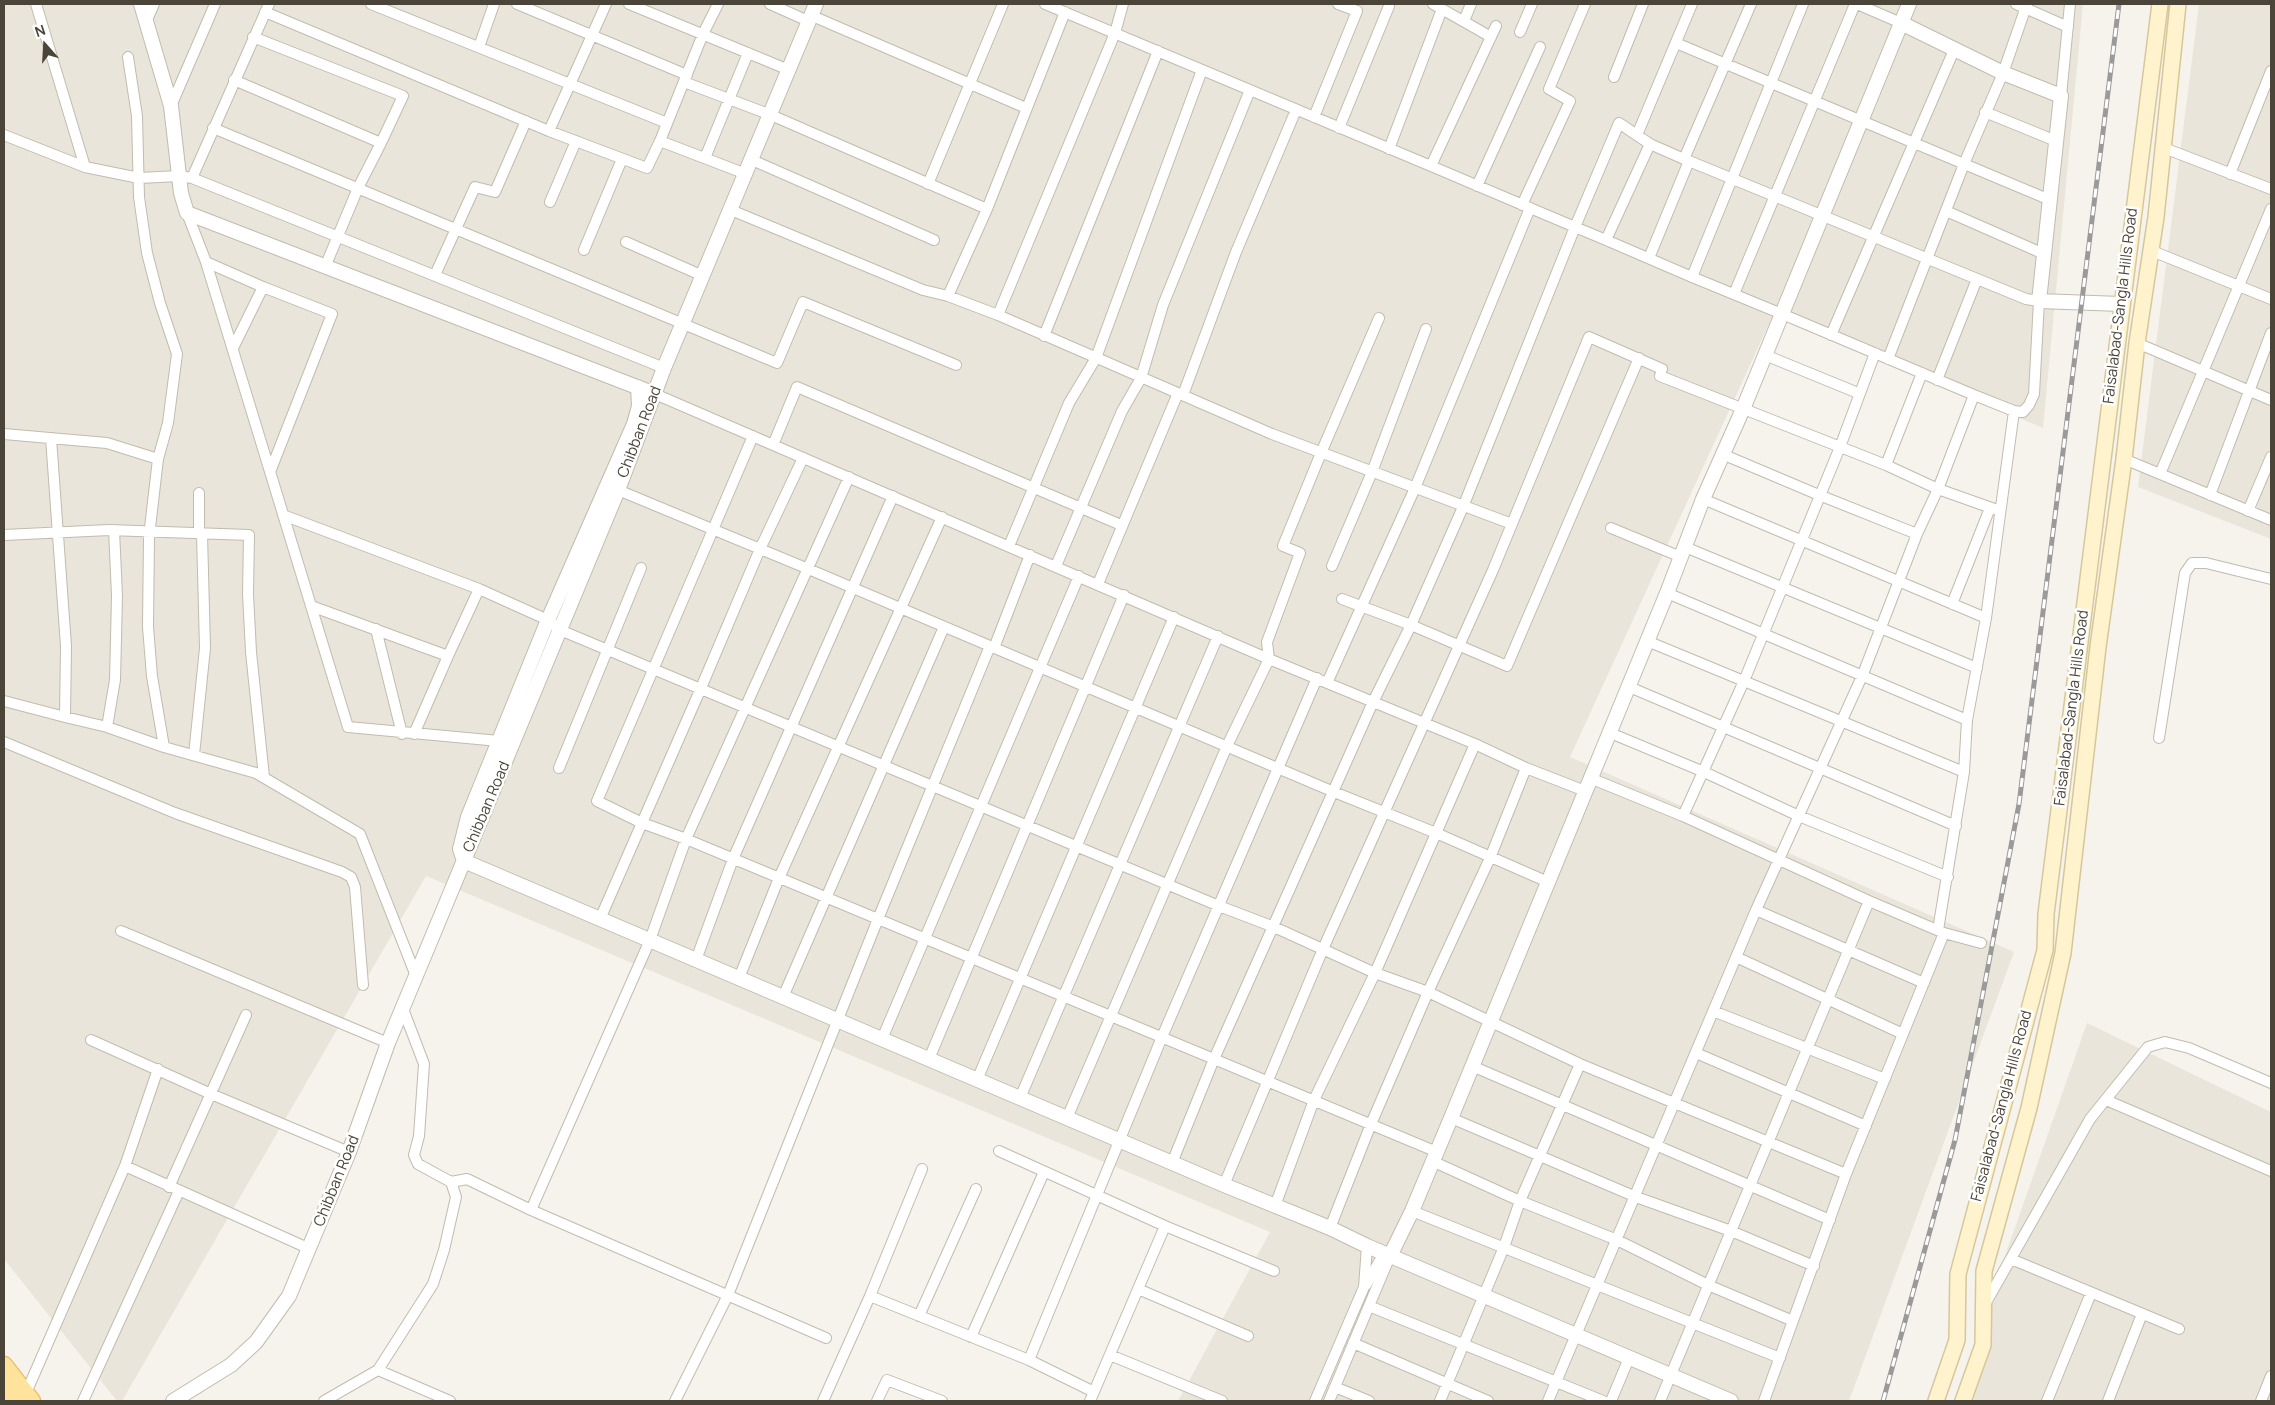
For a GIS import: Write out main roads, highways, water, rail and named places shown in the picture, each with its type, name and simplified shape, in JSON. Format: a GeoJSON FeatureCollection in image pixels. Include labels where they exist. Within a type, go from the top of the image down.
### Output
{"type":"FeatureCollection","features":[{"type":"Feature","properties":{"kind":"main road","name":"Faisalabad-Sangla Hills Road"},"geometry":{"type":"LineString","coordinates":[[1936,1401],[1957,1340],[1958,1274],[2045,950],[2046,914],[2160,4]]}},
{"type":"Feature","properties":{"kind":"main road","name":"Faisalabad-Sangla Hills Road"},"geometry":{"type":"LineString","coordinates":[[1963,1401],[1983,1346],[1984,1271],[2029,1108],[2063,953],[2116,504],[2124,459],[2137,343],[2152,251],[2178,4]]}},
{"type":"Feature","properties":{"kind":"main road"},"geometry":{"type":"LineString","coordinates":[[2132,216],[2156,217]]}},
{"type":"Feature","properties":{"kind":"main road"},"geometry":{"type":"LineString","coordinates":[[2098,503],[2116,504]]}},
{"type":"Feature","properties":{"kind":"main road"},"geometry":{"type":"LineString","coordinates":[[4,1365],[15,1395]]}},
{"type":"Feature","properties":{"kind":"railway"},"geometry":{"type":"LineString","coordinates":[[1883,1401],[1955,1140],[2019,804],[2119,4]]}}]}
